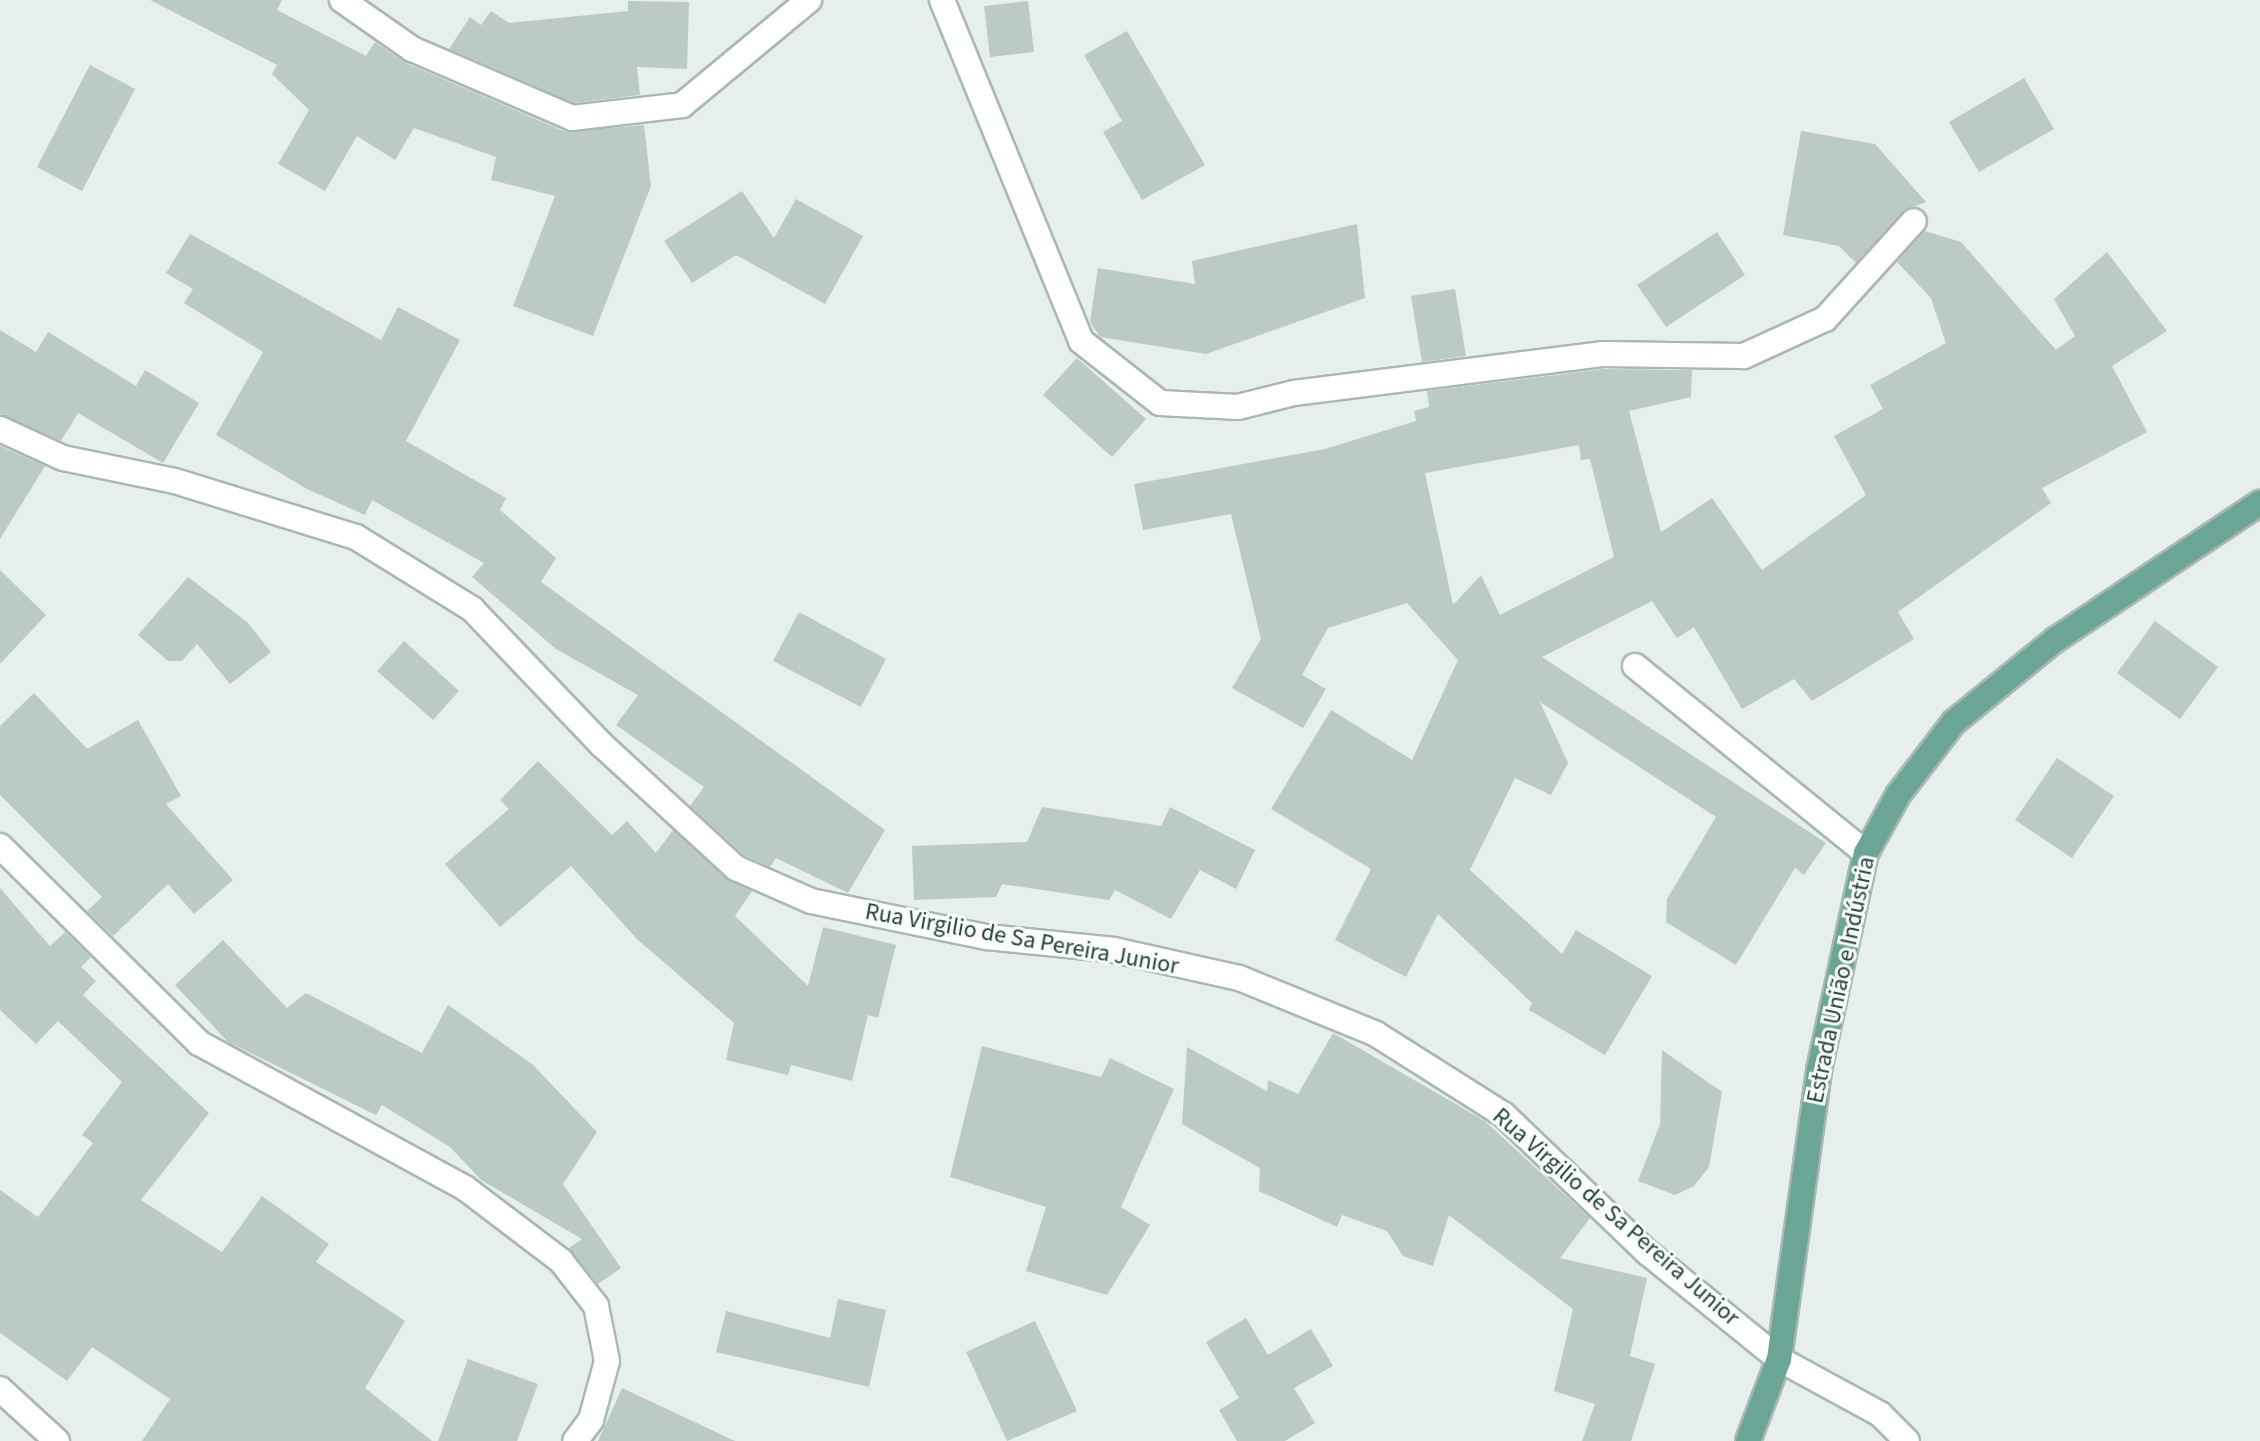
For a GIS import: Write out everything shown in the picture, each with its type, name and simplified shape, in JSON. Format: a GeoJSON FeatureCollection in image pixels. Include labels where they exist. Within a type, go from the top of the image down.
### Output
{"type":"FeatureCollection","features":[{"type":"Feature","properties":{"kind":"main road","name":"Estrada União e Indústria"},"geometry":{"type":"LineString","coordinates":[[1748,1441],[1779,1359],[1819,1070],[1866,853],[1898,795],[1954,722],[2055,640],[2260,503]]}},
{"type":"Feature","properties":{"kind":"street"},"geometry":{"type":"LineString","coordinates":[[342,0],[412,49],[572,118],[682,105],[809,0]]}},
{"type":"Feature","properties":{"kind":"street"},"geometry":{"type":"LineString","coordinates":[[946,4],[976,97],[1081,341],[1160,403],[1238,407],[1294,393],[1602,354],[1744,356],[1825,319],[1914,221]]}},
{"type":"Feature","properties":{"kind":"street","name":"Rua Virgilio de Sa Pereira Junior"},"geometry":{"type":"LineString","coordinates":[[0,429],[63,458],[202,489],[356,537],[472,609],[601,744],[736,868],[798,896],[973,935],[1114,950],[1239,978],[1376,1034],[1504,1115],[1648,1253],[1779,1359],[1880,1414],[1907,1441]]}},
{"type":"Feature","properties":{"kind":"street"},"geometry":{"type":"LineString","coordinates":[[1635,666],[1866,853]]}},
{"type":"Feature","properties":{"kind":"street"},"geometry":{"type":"LineString","coordinates":[[0,846],[199,1043],[465,1188],[561,1261],[596,1306],[607,1361],[591,1420],[575,1441]]}},
{"type":"Feature","properties":{"kind":"street"},"geometry":{"type":"LineString","coordinates":[[0,1389],[57,1441]]}},
{"type":"Feature","properties":{"kind":"building"},"geometry":{"type":"Polygon","coordinates":[[[150,0],[282,0],[277,10],[366,56],[375,42],[406,63],[566,132],[644,125],[651,186],[593,336],[513,306],[555,196],[491,180],[496,157],[414,128],[395,160],[357,136],[325,191],[278,164],[309,110],[272,74],[277,65],[150,0]]]}},
{"type":"Feature","properties":{"kind":"building"},"geometry":{"type":"Polygon","coordinates":[[[628,1],[689,2],[687,69],[637,67],[640,95],[574,103],[449,49],[470,17],[481,25],[491,11],[509,23],[628,11],[628,1]]]}},
{"type":"Feature","properties":{"kind":"building"},"geometry":{"type":"Polygon","coordinates":[[[1028,1],[1034,52],[990,57],[984,6],[1028,1]]]}},
{"type":"Feature","properties":{"kind":"building"},"geometry":{"type":"Polygon","coordinates":[[[1127,31],[1205,165],[1142,200],[1103,132],[1122,121],[1084,55],[1127,31]]]}},
{"type":"Feature","properties":{"kind":"building"},"geometry":{"type":"Polygon","coordinates":[[[90,65],[135,89],[82,191],[37,167],[90,65]]]}},
{"type":"Feature","properties":{"kind":"building"},"geometry":{"type":"Polygon","coordinates":[[[2024,78],[2054,129],[1979,172],[1949,122],[2024,78]]]}},
{"type":"Feature","properties":{"kind":"building"},"geometry":{"type":"Polygon","coordinates":[[[1801,131],[1875,144],[1926,202],[1904,210],[1856,263],[1839,246],[1783,235],[1801,131]]]}},
{"type":"Feature","properties":{"kind":"building"},"geometry":{"type":"Polygon","coordinates":[[[742,191],[774,238],[796,199],[863,236],[825,304],[736,255],[692,283],[664,241],[742,191]]]}},
{"type":"Feature","properties":{"kind":"building"},"geometry":{"type":"Polygon","coordinates":[[[1357,224],[1365,298],[1206,354],[1100,337],[1090,322],[1098,268],[1195,284],[1192,261],[1357,224]]]}},
{"type":"Feature","properties":{"kind":"building"},"geometry":{"type":"Polygon","coordinates":[[[1925,231],[1961,242],[2056,350],[2075,336],[2054,299],[2107,252],[2167,331],[2112,366],[2147,432],[2042,488],[2051,503],[1898,612],[1914,639],[1812,701],[1794,679],[1742,709],[1694,627],[1677,638],[1652,601],[1542,657],[1826,843],[1804,875],[1795,868],[1736,965],[1666,922],[1667,899],[1716,817],[1540,702],[1568,763],[1551,795],[1515,778],[1470,870],[1562,954],[1576,930],[1652,976],[1605,1055],[1529,1010],[1532,1003],[1438,914],[1406,977],[1335,940],[1371,869],[1271,809],[1331,710],[1412,760],[1458,660],[1407,603],[1328,628],[1302,675],[1326,689],[1303,728],[1232,688],[1261,639],[1231,514],[1143,530],[1134,484],[1325,449],[1416,421],[1414,411],[1429,407],[1427,391],[1603,369],[1692,370],[1691,397],[1629,411],[1661,532],[1712,498],[1762,570],[1866,495],[1834,436],[1883,409],[1870,385],[1946,343],[1931,298],[1897,262],[1925,231]],[[1579,445],[1425,473],[1453,605],[1481,575],[1500,615],[1614,557],[1590,459],[1581,460],[1579,445]]]}},
{"type":"Feature","properties":{"kind":"building"},"geometry":{"type":"Polygon","coordinates":[[[1717,232],[1745,275],[1666,327],[1637,285],[1717,232]]]}},
{"type":"Feature","properties":{"kind":"building"},"geometry":{"type":"Polygon","coordinates":[[[190,234],[381,340],[398,307],[460,340],[406,441],[506,498],[500,510],[556,558],[541,582],[885,830],[848,893],[776,858],[770,867],[744,855],[690,806],[704,787],[616,725],[638,695],[556,649],[472,577],[484,563],[372,500],[365,515],[307,489],[216,435],[263,352],[184,303],[193,289],[166,273],[190,234]]]}},
{"type":"Feature","properties":{"kind":"building"},"geometry":{"type":"Polygon","coordinates":[[[1455,289],[1466,356],[1422,362],[1411,296],[1455,289]]]}},
{"type":"Feature","properties":{"kind":"building"},"geometry":{"type":"Polygon","coordinates":[[[0,330],[36,352],[48,332],[136,386],[145,370],[199,403],[163,463],[78,413],[61,441],[0,414],[0,330]]]}},
{"type":"Feature","properties":{"kind":"building"},"geometry":{"type":"Polygon","coordinates":[[[1077,358],[1146,419],[1112,457],[1043,395],[1077,358]]]}},
{"type":"Feature","properties":{"kind":"building"},"geometry":{"type":"Polygon","coordinates":[[[0,446],[45,466],[0,539],[0,446]]]}},
{"type":"Feature","properties":{"kind":"building"},"geometry":{"type":"Polygon","coordinates":[[[0,570],[46,615],[0,664],[0,570]]]}},
{"type":"Feature","properties":{"kind":"building"},"geometry":{"type":"Polygon","coordinates":[[[188,577],[247,622],[271,652],[230,684],[197,644],[182,661],[168,661],[138,635],[188,577]]]}},
{"type":"Feature","properties":{"kind":"building"},"geometry":{"type":"Polygon","coordinates":[[[799,612],[886,659],[861,707],[773,661],[799,612]]]}},
{"type":"Feature","properties":{"kind":"building"},"geometry":{"type":"Polygon","coordinates":[[[2155,621],[2218,667],[2180,719],[2117,673],[2155,621]]]}},
{"type":"Feature","properties":{"kind":"building"},"geometry":{"type":"Polygon","coordinates":[[[404,641],[459,691],[433,720],[377,671],[404,641]]]}},
{"type":"Feature","properties":{"kind":"building"},"geometry":{"type":"Polygon","coordinates":[[[34,693],[87,749],[138,720],[181,796],[166,804],[233,880],[194,914],[168,884],[113,936],[87,911],[102,897],[0,795],[0,726],[34,693]]]}},
{"type":"Feature","properties":{"kind":"building"},"geometry":{"type":"Polygon","coordinates":[[[2057,758],[2114,796],[2072,858],[2015,820],[2057,758]]]}},
{"type":"Feature","properties":{"kind":"building"},"geometry":{"type":"Polygon","coordinates":[[[538,761],[612,835],[627,821],[656,853],[673,830],[726,879],[752,891],[735,916],[808,986],[823,927],[896,945],[878,1018],[868,1015],[852,1081],[791,1065],[788,1075],[726,1060],[734,1023],[637,939],[571,866],[500,927],[445,864],[509,809],[500,800],[538,761]]]}},
{"type":"Feature","properties":{"kind":"building"},"geometry":{"type":"Polygon","coordinates":[[[1042,807],[1161,826],[1170,807],[1255,850],[1236,889],[1200,870],[1171,919],[1115,890],[1109,900],[1002,884],[996,897],[914,900],[912,846],[1027,842],[1042,807]]]}},
{"type":"Feature","properties":{"kind":"building"},"geometry":{"type":"Polygon","coordinates":[[[0,888],[50,946],[65,932],[91,957],[81,967],[96,981],[83,995],[209,1113],[141,1200],[222,1252],[262,1196],[329,1244],[316,1262],[405,1321],[365,1388],[432,1441],[142,1441],[170,1399],[92,1347],[67,1381],[0,1333],[0,1190],[38,1217],[93,1143],[82,1135],[122,1082],[58,1021],[36,1044],[0,1010],[0,888]]]}},
{"type":"Feature","properties":{"kind":"building"},"geometry":{"type":"Polygon","coordinates":[[[223,940],[287,1008],[306,993],[422,1053],[448,1005],[532,1064],[597,1132],[563,1184],[621,1268],[598,1284],[569,1248],[582,1239],[481,1180],[450,1147],[382,1105],[376,1115],[228,1042],[175,985],[223,940]]]}},
{"type":"Feature","properties":{"kind":"building"},"geometry":{"type":"Polygon","coordinates":[[[1333,1033],[1485,1121],[1590,1218],[1560,1258],[1647,1278],[1630,1356],[1655,1364],[1631,1441],[1582,1441],[1595,1404],[1554,1391],[1573,1309],[1449,1215],[1433,1266],[1403,1256],[1387,1231],[1342,1215],[1337,1227],[1259,1191],[1260,1168],[1182,1124],[1187,1047],[1267,1091],[1268,1080],[1298,1094],[1333,1033]]]}},
{"type":"Feature","properties":{"kind":"building"},"geometry":{"type":"Polygon","coordinates":[[[982,1046],[1101,1077],[1110,1058],[1174,1089],[1121,1207],[1150,1225],[1107,1295],[1026,1271],[1046,1207],[950,1177],[982,1046]]]}},
{"type":"Feature","properties":{"kind":"building"},"geometry":{"type":"Polygon","coordinates":[[[1662,1050],[1722,1092],[1709,1167],[1694,1186],[1675,1195],[1638,1181],[1660,1124],[1662,1050]]]}},
{"type":"Feature","properties":{"kind":"building"},"geometry":{"type":"Polygon","coordinates":[[[838,1299],[886,1310],[869,1387],[716,1352],[726,1311],[830,1338],[838,1299]]]}},
{"type":"Feature","properties":{"kind":"building"},"geometry":{"type":"Polygon","coordinates":[[[1246,1318],[1268,1355],[1311,1329],[1333,1366],[1294,1388],[1315,1423],[1285,1441],[1237,1441],[1219,1410],[1239,1398],[1206,1342],[1246,1318]]]}},
{"type":"Feature","properties":{"kind":"building"},"geometry":{"type":"Polygon","coordinates":[[[1035,1321],[1077,1411],[1007,1441],[966,1352],[1035,1321]]]}},
{"type":"Feature","properties":{"kind":"building"},"geometry":{"type":"Polygon","coordinates":[[[468,1359],[538,1384],[517,1441],[438,1441],[468,1359]]]}},
{"type":"Feature","properties":{"kind":"building"},"geometry":{"type":"Polygon","coordinates":[[[622,1388],[735,1441],[598,1441],[622,1388]]]}}]}
